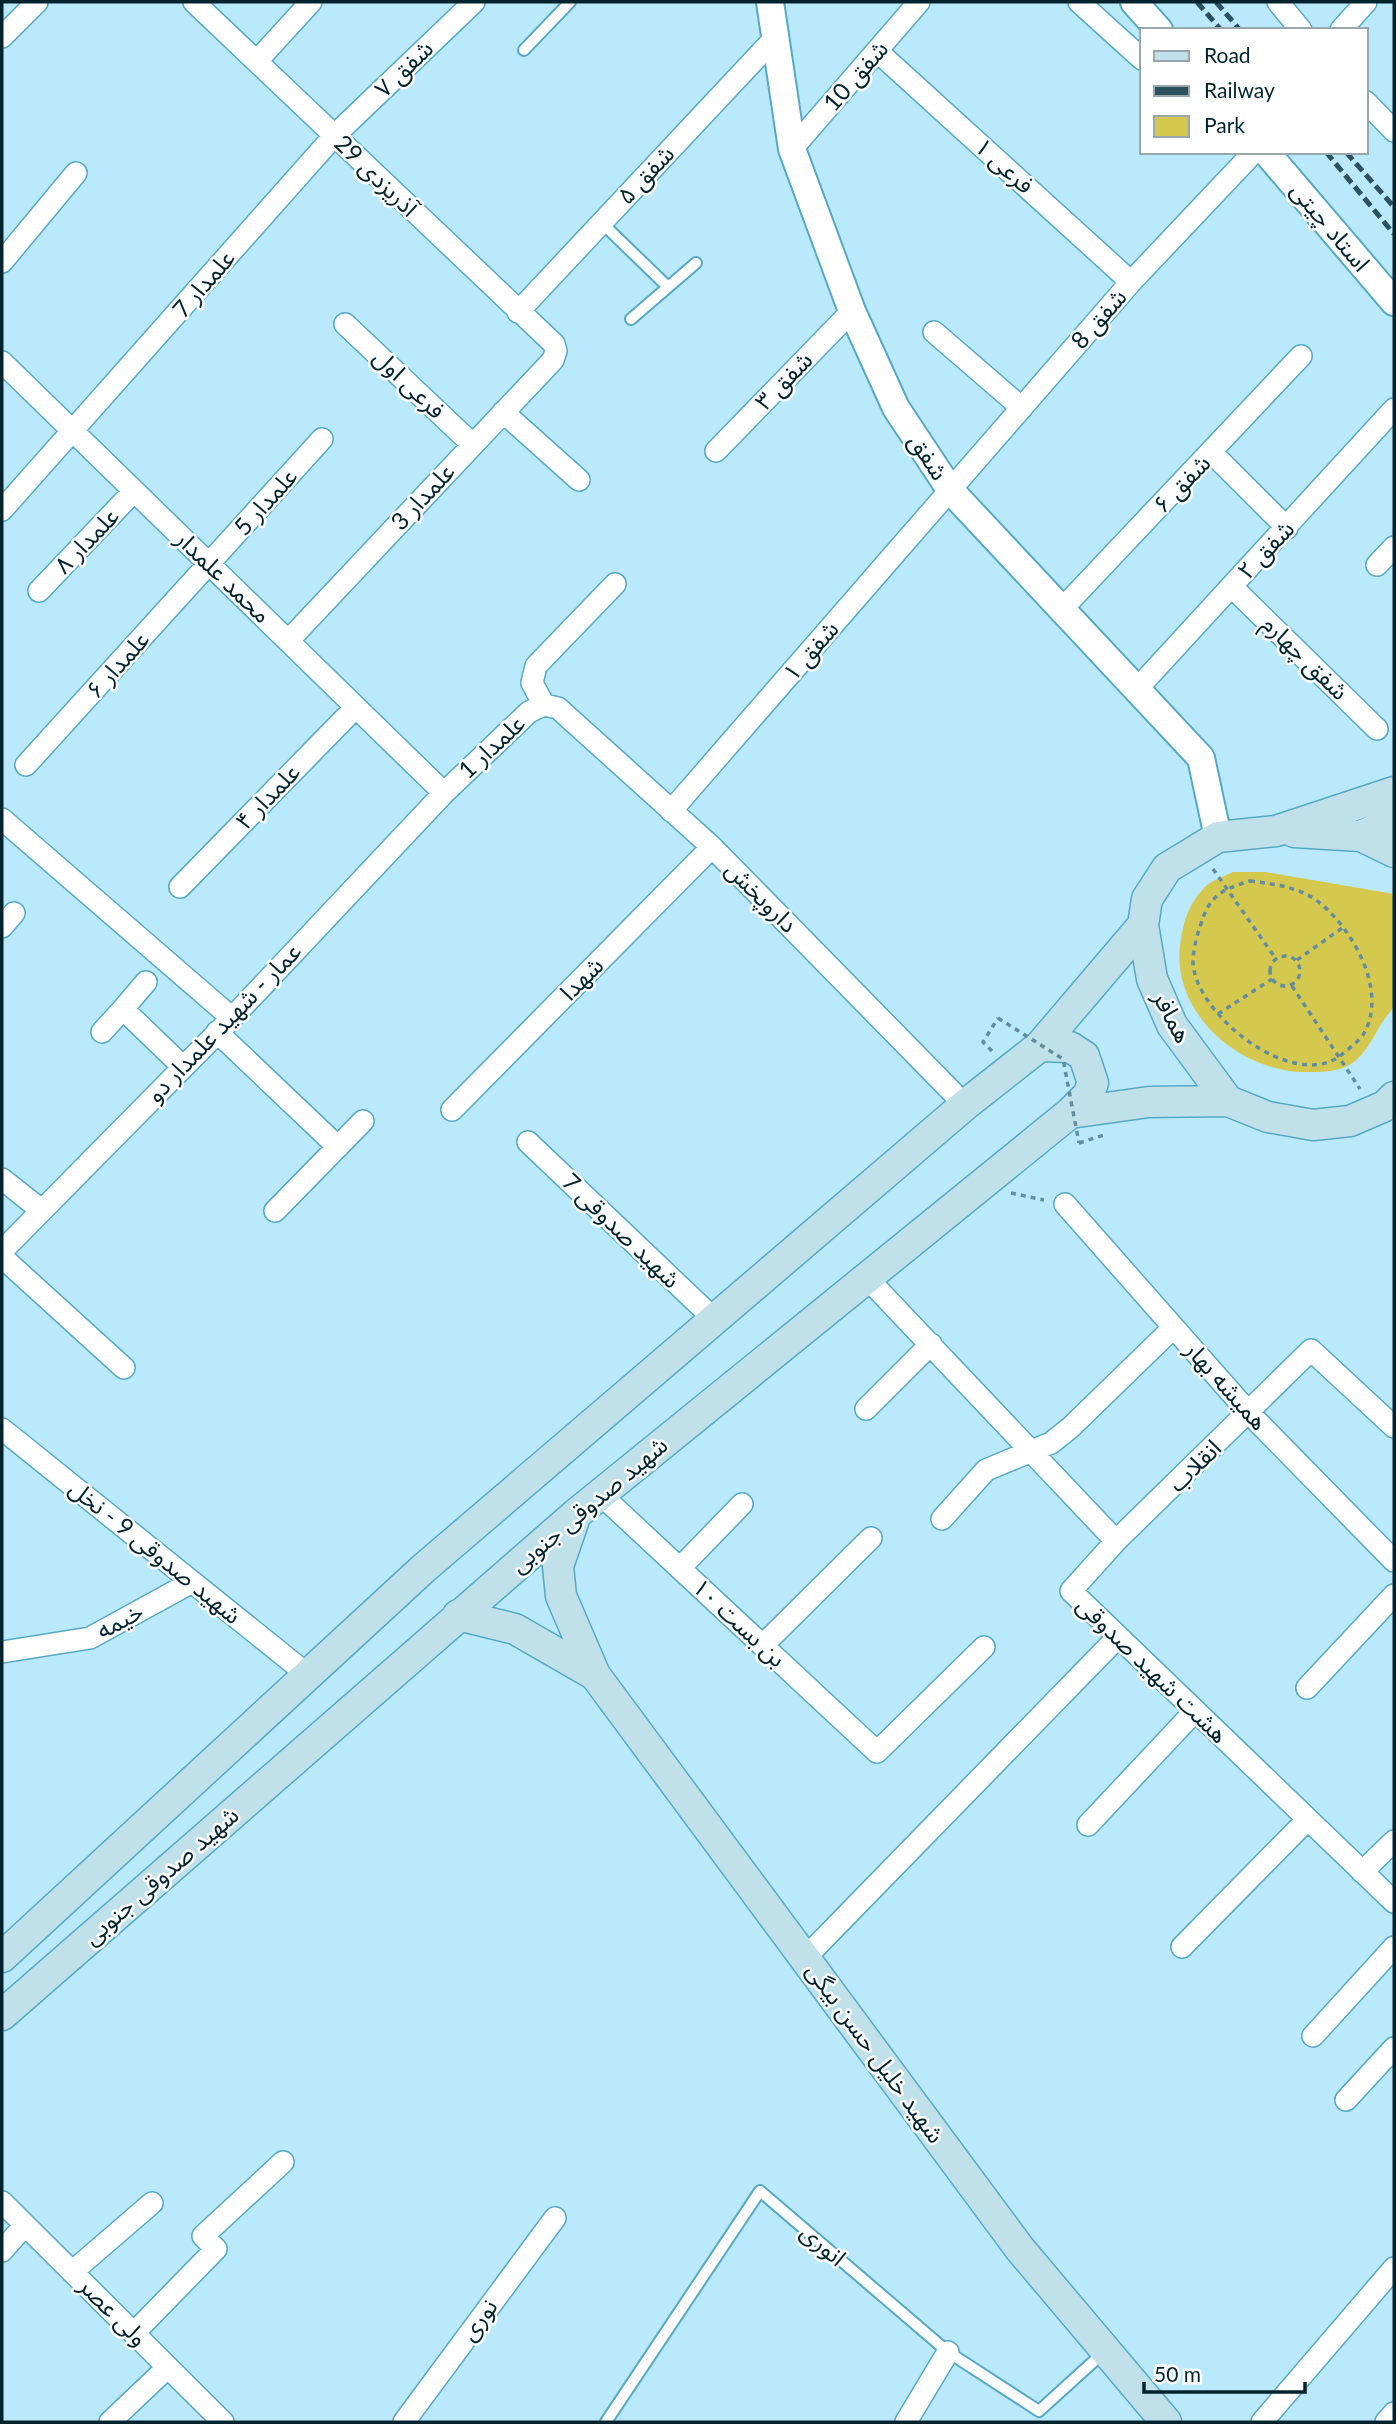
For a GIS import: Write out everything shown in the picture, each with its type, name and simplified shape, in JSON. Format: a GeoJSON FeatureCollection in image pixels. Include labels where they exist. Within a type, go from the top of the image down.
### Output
{"type":"FeatureCollection","features":[{"type":"Feature","properties":{"kind":"main road"},"geometry":{"type":"LineString","coordinates":[[1276,831],[1394,792]]}},
{"type":"Feature","properties":{"kind":"main road"},"geometry":{"type":"LineString","coordinates":[[1362,836],[1394,821]]}},
{"type":"Feature","properties":{"kind":"main road","name":"همافر"},"geometry":{"type":"LineString","coordinates":[[1227,1101],[1172,1025],[1152,979],[1143,925],[1147,899],[1167,868],[1209,843],[1276,831]]}},
{"type":"Feature","properties":{"kind":"main road"},"geometry":{"type":"LineString","coordinates":[[1276,831],[1362,836],[1394,852]]}},
{"type":"Feature","properties":{"kind":"main road","name":"شهید صدوقی جنوبی"},"geometry":{"type":"LineString","coordinates":[[2,1957],[424,1568],[965,1105],[1040,1045],[1143,925]]}},
{"type":"Feature","properties":{"kind":"main road","name":"شهید صدوقی جنوبی"},"geometry":{"type":"LineString","coordinates":[[2,2015],[576,1514],[1070,1113],[1088,1096],[1093,1083],[1084,1056],[1070,1047],[1040,1045]]}},
{"type":"Feature","properties":{"kind":"main road"},"geometry":{"type":"LineString","coordinates":[[1070,1113],[1149,1102],[1227,1101],[1268,1116],[1313,1125],[1350,1121],[1384,1104]]}},
{"type":"Feature","properties":{"kind":"main road"},"geometry":{"type":"LineString","coordinates":[[576,1514],[558,1566],[561,1597],[595,1675]]}},
{"type":"Feature","properties":{"kind":"main road"},"geometry":{"type":"LineString","coordinates":[[458,1615],[515,1629],[595,1675]]}},
{"type":"Feature","properties":{"kind":"main road","name":"شهید خلیل حسن بیگی"},"geometry":{"type":"LineString","coordinates":[[595,1675],[1020,2249],[1104,2352],[1166,2422]]}},
{"type":"Feature","properties":{"kind":"street"},"geometry":{"type":"LineString","coordinates":[[2,37],[37,2]]}},
{"type":"Feature","properties":{"kind":"street","name":"آذریزدی 29"},"geometry":{"type":"LineString","coordinates":[[194,2],[554,344],[556,352]]}},
{"type":"Feature","properties":{"kind":"street"},"geometry":{"type":"LineString","coordinates":[[257,61],[311,2]]}},
{"type":"Feature","properties":{"kind":"street","name":"شفق ۷"},"geometry":{"type":"LineString","coordinates":[[334,136],[474,2]]}},
{"type":"Feature","properties":{"kind":"street","name":"شفق"},"geometry":{"type":"LineString","coordinates":[[770,2],[792,149],[852,311],[896,408],[951,491],[1201,758],[1209,843]]}},
{"type":"Feature","properties":{"kind":"street","name":"شفق 10"},"geometry":{"type":"LineString","coordinates":[[792,149],[919,2]]}},
{"type":"Feature","properties":{"kind":"street"},"geometry":{"type":"LineString","coordinates":[[1079,2],[1140,57]]}},
{"type":"Feature","properties":{"kind":"street"},"geometry":{"type":"LineString","coordinates":[[1134,2],[1156,28]]}},
{"type":"Feature","properties":{"kind":"street"},"geometry":{"type":"LineString","coordinates":[[1278,2],[1299,28]]}},
{"type":"Feature","properties":{"kind":"street"},"geometry":{"type":"LineString","coordinates":[[1343,28],[1366,2]]}},
{"type":"Feature","properties":{"kind":"street","name":"شفق ۵"},"geometry":{"type":"LineString","coordinates":[[518,312],[774,38]]}},
{"type":"Feature","properties":{"kind":"street","name":"فرعی ۱"},"geometry":{"type":"LineString","coordinates":[[877,51],[1131,282]]}},
{"type":"Feature","properties":{"kind":"street"},"geometry":{"type":"LineString","coordinates":[[1368,104],[1394,131]]}},
{"type":"Feature","properties":{"kind":"street","name":"علمدار 7"},"geometry":{"type":"LineString","coordinates":[[2,510],[334,136]]}},
{"type":"Feature","properties":{"kind":"street","name":"شفق 8"},"geometry":{"type":"LineString","coordinates":[[951,491],[1131,282],[1252,154]]}},
{"type":"Feature","properties":{"kind":"street","name":"استاد چیتی"},"geometry":{"type":"LineString","coordinates":[[1268,154],[1394,302]]}},
{"type":"Feature","properties":{"kind":"street"},"geometry":{"type":"LineString","coordinates":[[2,261],[76,173]]}},
{"type":"Feature","properties":{"kind":"street","name":"شفق ۳"},"geometry":{"type":"LineString","coordinates":[[716,451],[852,311]]}},
{"type":"Feature","properties":{"kind":"street","name":"فرعی اول"},"geometry":{"type":"LineString","coordinates":[[345,324],[472,444]]}},
{"type":"Feature","properties":{"kind":"street"},"geometry":{"type":"LineString","coordinates":[[934,332],[1022,408]]}},
{"type":"Feature","properties":{"kind":"street","name":"علمدار 3"},"geometry":{"type":"LineString","coordinates":[[288,642],[553,360],[556,352]]}},
{"type":"Feature","properties":{"kind":"street","name":"شفق ۶"},"geometry":{"type":"LineString","coordinates":[[1062,609],[1301,356]]}},
{"type":"Feature","properties":{"kind":"street","name":"محمد علمدار"},"geometry":{"type":"LineString","coordinates":[[2,362],[443,793]]}},
{"type":"Feature","properties":{"kind":"street","name":"شفق ۲"},"geometry":{"type":"LineString","coordinates":[[1137,689],[1394,409]]}},
{"type":"Feature","properties":{"kind":"street"},"geometry":{"type":"LineString","coordinates":[[503,412],[579,480]]}},
{"type":"Feature","properties":{"kind":"street","name":"علمدار 5"},"geometry":{"type":"LineString","coordinates":[[210,564],[322,439]]}},
{"type":"Feature","properties":{"kind":"street"},"geometry":{"type":"LineString","coordinates":[[1212,453],[1287,528]]}},
{"type":"Feature","properties":{"kind":"street","name":"علمدار ۸"},"geometry":{"type":"LineString","coordinates":[[40,591],[134,491]]}},
{"type":"Feature","properties":{"kind":"street","name":"شفق ۱"},"geometry":{"type":"LineString","coordinates":[[671,811],[951,491]]}},
{"type":"Feature","properties":{"kind":"street"},"geometry":{"type":"LineString","coordinates":[[1377,565],[1394,547]]}},
{"type":"Feature","properties":{"kind":"street","name":"علمدار ۶"},"geometry":{"type":"LineString","coordinates":[[26,765],[210,564]]}},
{"type":"Feature","properties":{"kind":"street"},"geometry":{"type":"LineString","coordinates":[[544,705],[532,683],[536,666],[615,584]]}},
{"type":"Feature","properties":{"kind":"street","name":"شفق چهارم"},"geometry":{"type":"LineString","coordinates":[[1232,587],[1377,729]]}},
{"type":"Feature","properties":{"kind":"street","name":"داروپخش"},"geometry":{"type":"LineString","coordinates":[[544,705],[558,708],[712,847],[965,1105]]}},
{"type":"Feature","properties":{"kind":"street","name":"علمدار 1"},"geometry":{"type":"LineString","coordinates":[[443,793],[528,712],[544,705]]}},
{"type":"Feature","properties":{"kind":"street","name":"علمدار ۴"},"geometry":{"type":"LineString","coordinates":[[180,887],[356,708]]}},
{"type":"Feature","properties":{"kind":"street","name":"عمار - شهید علمدار دو"},"geometry":{"type":"LineString","coordinates":[[2,1251],[224,1025],[443,793]]}},
{"type":"Feature","properties":{"kind":"street"},"geometry":{"type":"LineString","coordinates":[[2,820],[224,1025],[338,1147]]}},
{"type":"Feature","properties":{"kind":"street","name":"شهدا"},"geometry":{"type":"LineString","coordinates":[[452,1110],[712,847]]}},
{"type":"Feature","properties":{"kind":"street"},"geometry":{"type":"LineString","coordinates":[[102,1032],[146,982]]}},
{"type":"Feature","properties":{"kind":"street"},"geometry":{"type":"LineString","coordinates":[[123,1009],[182,1066]]}},
{"type":"Feature","properties":{"kind":"street"},"geometry":{"type":"LineString","coordinates":[[275,1211],[363,1121]]}},
{"type":"Feature","properties":{"kind":"street","name":"شهید صدوقی 7"},"geometry":{"type":"LineString","coordinates":[[528,1142],[714,1320]]}},
{"type":"Feature","properties":{"kind":"street"},"geometry":{"type":"LineString","coordinates":[[2,1179],[41,1210]]}},
{"type":"Feature","properties":{"kind":"street","name":"همیشه بهار"},"geometry":{"type":"LineString","coordinates":[[1065,1204],[1250,1413],[1394,1561]]}},
{"type":"Feature","properties":{"kind":"street"},"geometry":{"type":"LineString","coordinates":[[2,1257],[124,1368]]}},
{"type":"Feature","properties":{"kind":"street"},"geometry":{"type":"LineString","coordinates":[[867,1278],[1116,1541]]}},
{"type":"Feature","properties":{"kind":"street"},"geometry":{"type":"LineString","coordinates":[[942,1520],[986,1470],[1051,1443],[1070,1428],[1173,1328]]}},
{"type":"Feature","properties":{"kind":"street"},"geometry":{"type":"LineString","coordinates":[[866,1409],[931,1344]]}},
{"type":"Feature","properties":{"kind":"street","name":"انقلاب"},"geometry":{"type":"LineString","coordinates":[[1116,1541],[1250,1413],[1311,1350],[1394,1427]]}},
{"type":"Feature","properties":{"kind":"street","name":"شهید صدوقی 9 - نخل"},"geometry":{"type":"LineString","coordinates":[[2,1429],[308,1675]]}},
{"type":"Feature","properties":{"kind":"street","name":"بن بست ۱۰"},"geometry":{"type":"LineString","coordinates":[[600,1494],[877,1752],[985,1647]]}},
{"type":"Feature","properties":{"kind":"street"},"geometry":{"type":"LineString","coordinates":[[680,1568],[741,1504]]}},
{"type":"Feature","properties":{"kind":"street"},"geometry":{"type":"LineString","coordinates":[[762,1645],[871,1538]]}},
{"type":"Feature","properties":{"kind":"street","name":"هشت شهید صدوقی"},"geometry":{"type":"LineString","coordinates":[[1116,1541],[1070,1591],[1362,1872]]}},
{"type":"Feature","properties":{"kind":"street","name":"خیمه"},"geometry":{"type":"LineString","coordinates":[[2,1652],[90,1638],[192,1582]]}},
{"type":"Feature","properties":{"kind":"street"},"geometry":{"type":"LineString","coordinates":[[1307,1688],[1394,1595]]}},
{"type":"Feature","properties":{"kind":"street"},"geometry":{"type":"LineString","coordinates":[[805,1958],[1118,1637]]}},
{"type":"Feature","properties":{"kind":"street"},"geometry":{"type":"LineString","coordinates":[[1088,1825],[1195,1711]]}},
{"type":"Feature","properties":{"kind":"street"},"geometry":{"type":"LineString","coordinates":[[1182,1947],[1308,1819]]}},
{"type":"Feature","properties":{"kind":"street"},"geometry":{"type":"LineString","coordinates":[[1394,1841],[1362,1872],[1394,1902]]}},
{"type":"Feature","properties":{"kind":"street"},"geometry":{"type":"LineString","coordinates":[[1313,2036],[1394,1947]]}},
{"type":"Feature","properties":{"kind":"street"},"geometry":{"type":"LineString","coordinates":[[1346,2100],[1394,2048]]}},
{"type":"Feature","properties":{"kind":"street"},"geometry":{"type":"LineString","coordinates":[[134,2333],[216,2249],[203,2235],[283,2162]]}},
{"type":"Feature","properties":{"kind":"street","name":"ولی عصر"},"geometry":{"type":"LineString","coordinates":[[2,2202],[223,2422]]}},
{"type":"Feature","properties":{"kind":"street"},"geometry":{"type":"LineString","coordinates":[[72,2272],[152,2203]]}},
{"type":"Feature","properties":{"kind":"street","name":"نوری"},"geometry":{"type":"LineString","coordinates":[[404,2422],[555,2218]]}},
{"type":"Feature","properties":{"kind":"street"},"geometry":{"type":"LineString","coordinates":[[2,2251],[25,2225]]}},
{"type":"Feature","properties":{"kind":"street"},"geometry":{"type":"LineString","coordinates":[[1262,2422],[1394,2268]]}},
{"type":"Feature","properties":{"kind":"street"},"geometry":{"type":"LineString","coordinates":[[906,2422],[948,2352]]}},
{"type":"Feature","properties":{"kind":"street"},"geometry":{"type":"LineString","coordinates":[[110,2422],[168,2367]]}},
{"type":"Feature","properties":{"kind":"street"},"geometry":{"type":"LineString","coordinates":[[1386,2422],[1394,2413]]}},
{"type":"Feature","properties":{"kind":"lane"},"geometry":{"type":"LineString","coordinates":[[524,50],[569,2]]}},
{"type":"Feature","properties":{"kind":"lane"},"geometry":{"type":"LineString","coordinates":[[601,223],[668,287]]}},
{"type":"Feature","properties":{"kind":"lane"},"geometry":{"type":"LineString","coordinates":[[631,319],[696,263]]}},
{"type":"Feature","properties":{"kind":"lane","name":"انوری"},"geometry":{"type":"LineString","coordinates":[[606,2422],[760,2191],[948,2352],[1039,2411],[1104,2352]]}},
{"type":"Feature","properties":{"kind":"path"},"geometry":{"type":"LineString","coordinates":[[1209,843],[1227,888],[1276,959]]}},
{"type":"Feature","properties":{"kind":"path"},"geometry":{"type":"LineString","coordinates":[[1250,881],[1286,885],[1318,901],[1345,926],[1361,958],[1370,989],[1371,1014],[1363,1036],[1340,1056],[1314,1065],[1280,1059],[1255,1048],[1218,1014],[1204,995],[1193,965],[1195,941],[1207,904],[1227,888],[1250,881]]}},
{"type":"Feature","properties":{"kind":"path"},"geometry":{"type":"LineString","coordinates":[[1297,960],[1345,926]]}},
{"type":"Feature","properties":{"kind":"path"},"geometry":{"type":"LineString","coordinates":[[1292,986],[1277,985],[1269,972],[1276,959],[1287,956],[1297,960]]}},
{"type":"Feature","properties":{"kind":"path"},"geometry":{"type":"LineString","coordinates":[[1292,986],[1301,974],[1297,960]]}},
{"type":"Feature","properties":{"kind":"path"},"geometry":{"type":"LineString","coordinates":[[1218,1014],[1272,979]]}},
{"type":"Feature","properties":{"kind":"path"},"geometry":{"type":"LineString","coordinates":[[1292,986],[1340,1056],[1384,1104]]}},
{"type":"Feature","properties":{"kind":"path"},"geometry":{"type":"LineString","coordinates":[[983,1042],[998,1018],[1063,1059],[1079,1143],[1104,1137]]}},
{"type":"Feature","properties":{"kind":"path"},"geometry":{"type":"LineString","coordinates":[[991,1177],[1003,1192],[1065,1204]]}},
{"type":"Feature","properties":{"kind":"green space"},"geometry":{"type":"Polygon","coordinates":[[[1233,872],[1265,872],[1394,894],[1394,1006],[1364,1052],[1354,1062],[1338,1069],[1319,1072],[1276,1068],[1253,1060],[1231,1047],[1211,1031],[1196,1011],[1185,989],[1180,965],[1184,925],[1188,911],[1205,887],[1233,872]]]}},
{"type":"Feature","properties":{"kind":"railway"},"geometry":{"type":"LineString","coordinates":[[1197,2],[1219,28]]}},
{"type":"Feature","properties":{"kind":"railway"},"geometry":{"type":"LineString","coordinates":[[1216,2],[1238,28]]}},
{"type":"Feature","properties":{"kind":"railway"},"geometry":{"type":"LineString","coordinates":[[1328,154],[1394,234]]}},
{"type":"Feature","properties":{"kind":"railway"},"geometry":{"type":"LineString","coordinates":[[1348,154],[1394,207]]}}]}
